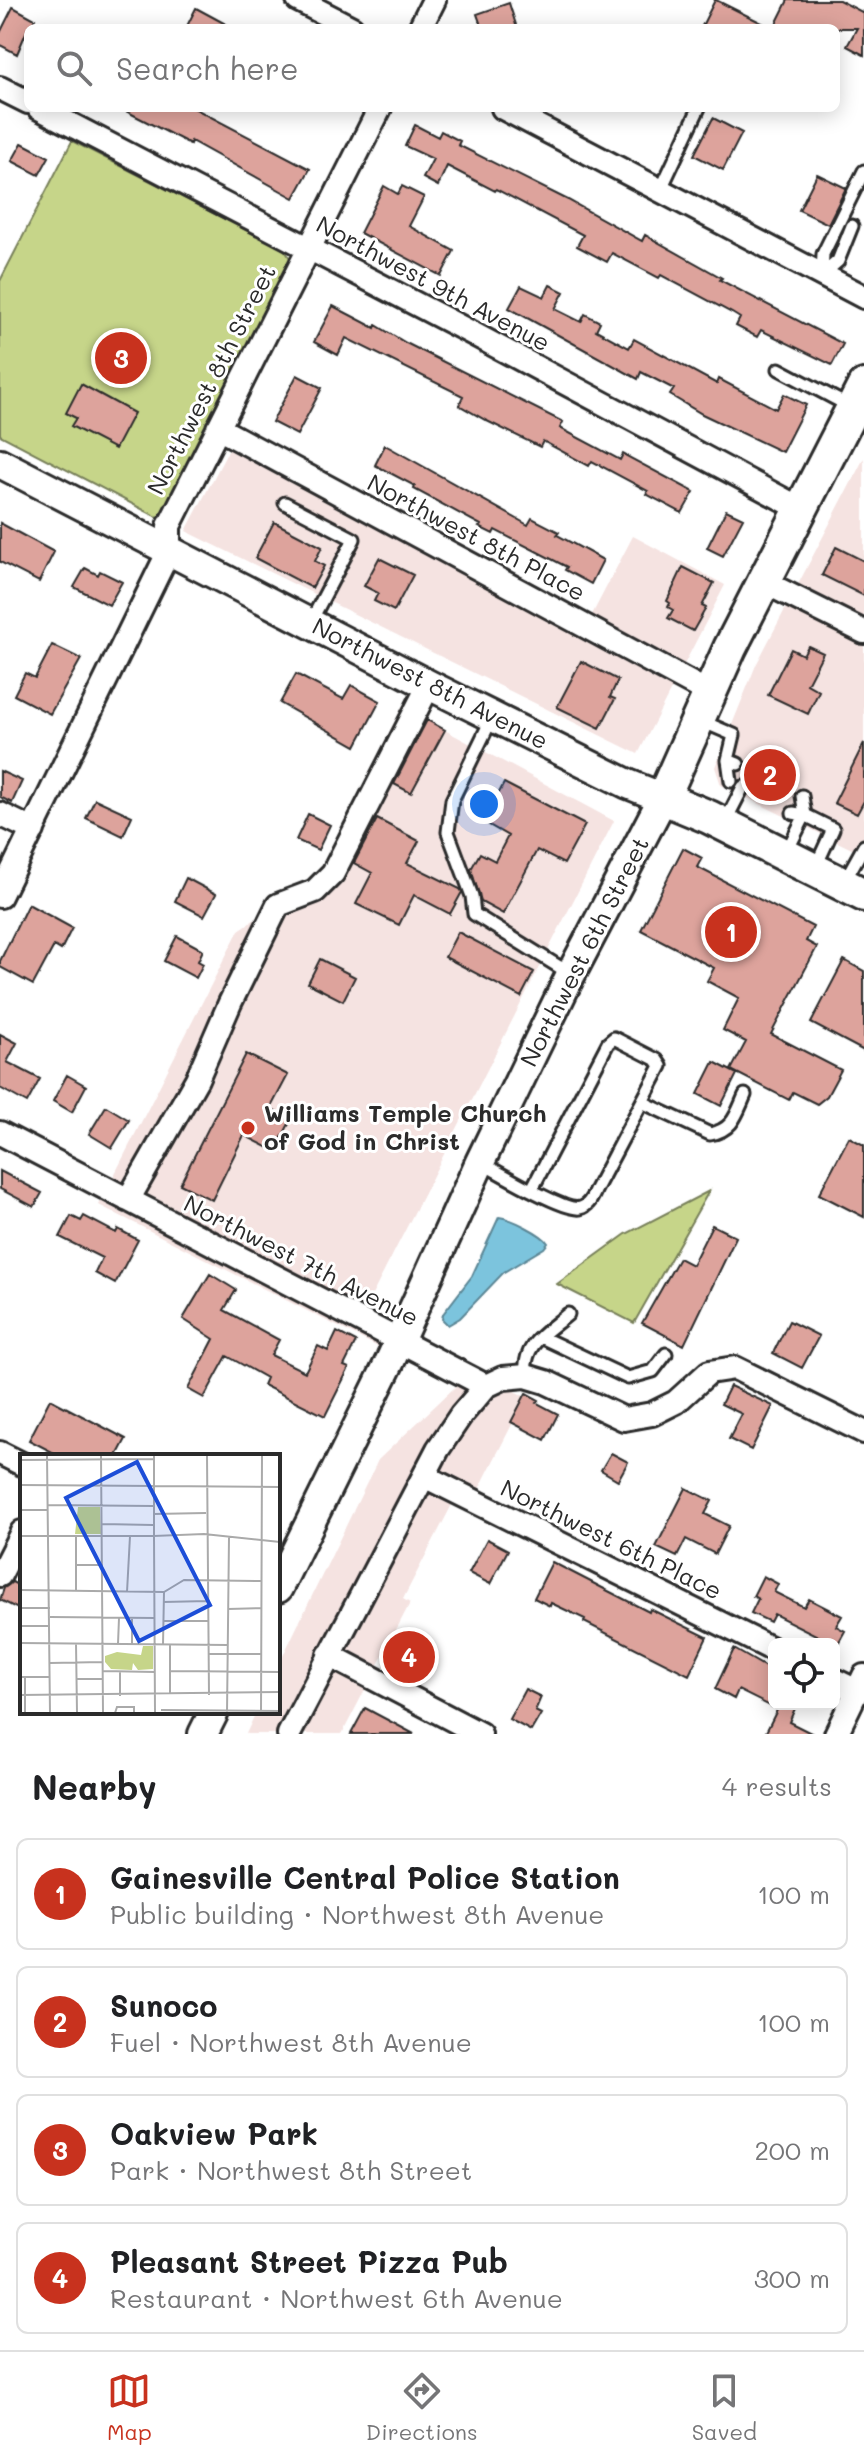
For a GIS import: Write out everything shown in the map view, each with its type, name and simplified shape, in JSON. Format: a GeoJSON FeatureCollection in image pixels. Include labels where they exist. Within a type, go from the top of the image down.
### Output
{"type":"FeatureCollection","features":[{"type":"Feature","properties":{"kind":"main road","name":"Northwest 6th Street"},"geometry":{"type":"LineString","coordinates":[[663,798],[764,582],[858,397]]}},
{"type":"Feature","properties":{"kind":"main road","name":"Northwest 8th Avenue"},"geometry":{"type":"LineString","coordinates":[[663,798],[724,824],[853,890]]}},
{"type":"Feature","properties":{"kind":"street"},"geometry":{"type":"LineString","coordinates":[[298,0],[344,24]]}},
{"type":"Feature","properties":{"kind":"street"},"geometry":{"type":"LineString","coordinates":[[422,24],[434,0]]}},
{"type":"Feature","properties":{"kind":"street"},"geometry":{"type":"LineString","coordinates":[[0,88],[24,100]]}},
{"type":"Feature","properties":{"kind":"street","name":"Northwest 9th Avenue"},"geometry":{"type":"LineString","coordinates":[[47,112],[470,332],[801,509]]}},
{"type":"Feature","properties":{"kind":"street","name":"Northwest 8th Street"},"geometry":{"type":"LineString","coordinates":[[0,896],[169,551],[169,526],[378,112]]}},
{"type":"Feature","properties":{"kind":"street"},"geometry":{"type":"LineString","coordinates":[[511,112],[864,297]]}},
{"type":"Feature","properties":{"kind":"street","name":"Northwest 8th Place"},"geometry":{"type":"LineString","coordinates":[[218,428],[704,706]]}},
{"type":"Feature","properties":{"kind":"street","name":"Northwest 8th Avenue"},"geometry":{"type":"LineString","coordinates":[[0,463],[429,685],[628,784],[663,798]]}},
{"type":"Feature","properties":{"kind":"street"},"geometry":{"type":"LineString","coordinates":[[764,582],[864,632]]}},
{"type":"Feature","properties":{"kind":"street"},"geometry":{"type":"LineString","coordinates":[[128,1200],[197,1079],[278,905],[315,891],[333,873],[429,685]]}},
{"type":"Feature","properties":{"kind":"street","name":"Northwest 6th Street"},"geometry":{"type":"LineString","coordinates":[[280,1584],[571,974],[663,798]]}},
{"type":"Feature","properties":{"kind":"street"},"geometry":{"type":"LineString","coordinates":[[0,814],[33,830]]}},
{"type":"Feature","properties":{"kind":"street","name":"Northwest 7th Avenue"},"geometry":{"type":"LineString","coordinates":[[0,1133],[486,1386]]}},
{"type":"Feature","properties":{"kind":"street"},"geometry":{"type":"LineString","coordinates":[[289,1734],[438,1449],[486,1386],[503,1378],[526,1376],[546,1382],[624,1419],[652,1414],[676,1402],[709,1372],[735,1368],[864,1432]]}},
{"type":"Feature","properties":{"kind":"street"},"geometry":{"type":"LineString","coordinates":[[0,1453],[20,1463]]}},
{"type":"Feature","properties":{"kind":"street","name":"Northwest 6th Place"},"geometry":{"type":"LineString","coordinates":[[424,1476],[768,1647]]}},
{"type":"Feature","properties":{"kind":"street"},"geometry":{"type":"LineString","coordinates":[[0,1575],[20,1536]]}},
{"type":"Feature","properties":{"kind":"street"},"geometry":{"type":"LineString","coordinates":[[329,1655],[480,1734]]}},
{"type":"Feature","properties":{"kind":"street"},"geometry":{"type":"LineString","coordinates":[[836,1734],[860,1684],[840,1681]]}},
{"type":"Feature","properties":{"kind":"street"},"geometry":{"type":"LineString","coordinates":[[203,1734],[213,1714]]}},
{"type":"Feature","properties":{"kind":"lane"},"geometry":{"type":"LineString","coordinates":[[659,191],[697,112]]}},
{"type":"Feature","properties":{"kind":"lane"},"geometry":{"type":"LineString","coordinates":[[822,275],[823,254],[864,171]]}},
{"type":"Feature","properties":{"kind":"lane"},"geometry":{"type":"LineString","coordinates":[[822,275],[838,261],[852,226]]}},
{"type":"Feature","properties":{"kind":"lane"},"geometry":{"type":"LineString","coordinates":[[779,369],[858,397]]}},
{"type":"Feature","properties":{"kind":"lane"},"geometry":{"type":"LineString","coordinates":[[285,503],[354,539],[309,623]]}},
{"type":"Feature","properties":{"kind":"lane"},"geometry":{"type":"LineString","coordinates":[[704,706],[734,735],[731,781]]}},
{"type":"Feature","properties":{"kind":"lane"},"geometry":{"type":"LineString","coordinates":[[493,717],[452,800],[448,832],[472,896],[474,914],[571,974]]}},
{"type":"Feature","properties":{"kind":"lane"},"geometry":{"type":"LineString","coordinates":[[724,824],[743,787]]}},
{"type":"Feature","properties":{"kind":"lane"},"geometry":{"type":"LineString","coordinates":[[785,855],[802,796]]}},
{"type":"Feature","properties":{"kind":"lane"},"geometry":{"type":"LineString","coordinates":[[799,814],[833,829],[814,870]]}},
{"type":"Feature","properties":{"kind":"lane"},"geometry":{"type":"LineString","coordinates":[[853,890],[864,846]]}},
{"type":"Feature","properties":{"kind":"lane"},"geometry":{"type":"LineString","coordinates":[[480,1162],[532,1189],[567,1207],[579,1208],[589,1202],[661,1066],[657,1060],[614,1038],[608,1043],[532,1189]]}},
{"type":"Feature","properties":{"kind":"lane"},"geometry":{"type":"LineString","coordinates":[[642,1102],[710,1134],[732,1126],[745,1095]]}},
{"type":"Feature","properties":{"kind":"lane"},"geometry":{"type":"LineString","coordinates":[[526,1376],[524,1361],[528,1352],[568,1314]]}},
{"type":"Feature","properties":{"kind":"lane"},"geometry":{"type":"LineString","coordinates":[[541,1337],[628,1378],[653,1371],[666,1354]]}},
{"type":"Feature","properties":{"kind":"shaded area"},"geometry":{"type":"Polygon","coordinates":[[[230,447],[583,632],[633,536],[725,585],[638,754],[186,531],[230,447]]]}},
{"type":"Feature","properties":{"kind":"shaded area"},"geometry":{"type":"Polygon","coordinates":[[[864,458],[864,855],[721,785],[715,767],[756,665],[864,458]]]}},
{"type":"Feature","properties":{"kind":"shaded area"},"geometry":{"type":"Polygon","coordinates":[[[402,707],[614,821],[367,1305],[380,1348],[99,1205],[239,930],[316,878],[402,707]]]}},
{"type":"Feature","properties":{"kind":"shaded area"},"geometry":{"type":"Polygon","coordinates":[[[473,1370],[526,1397],[476,1495],[456,1497],[403,1599],[410,1603],[342,1734],[246,1734],[255,1714],[280,1714],[280,1662],[378,1460],[473,1370]]]}},
{"type":"Feature","properties":{"kind":"green space"},"geometry":{"type":"Polygon","coordinates":[[[72,141],[284,249],[290,258],[289,266],[159,518],[0,435],[0,281],[72,141]]]}},
{"type":"Feature","properties":{"kind":"green space"},"geometry":{"type":"Polygon","coordinates":[[[709,1191],[634,1323],[557,1284],[626,1234],[709,1191]]]}},
{"type":"Feature","properties":{"kind":"water"},"geometry":{"type":"Polygon","coordinates":[[[499,1217],[526,1227],[548,1243],[504,1272],[460,1318],[448,1325],[442,1319],[443,1314],[472,1276],[499,1217]]]}},
{"type":"Feature","properties":{"kind":"building"},"geometry":{"type":"Polygon","coordinates":[[[716,0],[764,24],[703,24],[716,0]]]}},
{"type":"Feature","properties":{"kind":"building"},"geometry":{"type":"Polygon","coordinates":[[[788,0],[839,0],[864,13],[864,55],[847,46],[857,28],[840,28],[840,24],[776,24],[788,0]]]}},
{"type":"Feature","properties":{"kind":"building"},"geometry":{"type":"Polygon","coordinates":[[[509,3],[516,24],[481,24],[477,14],[509,3]]]}},
{"type":"Feature","properties":{"kind":"building"},"geometry":{"type":"Polygon","coordinates":[[[13,7],[35,19],[33,24],[24,24],[24,37],[17,54],[0,45],[0,33],[13,7]]]}},
{"type":"Feature","properties":{"kind":"building"},"geometry":{"type":"Polygon","coordinates":[[[196,8],[226,24],[188,24],[196,8]]]}},
{"type":"Feature","properties":{"kind":"building"},"geometry":{"type":"Polygon","coordinates":[[[128,112],[202,112],[310,169],[294,198],[191,141],[190,144],[128,112]]]}},
{"type":"Feature","properties":{"kind":"building"},"geometry":{"type":"Polygon","coordinates":[[[713,118],[742,133],[723,170],[694,155],[713,118]]]}},
{"type":"Feature","properties":{"kind":"building"},"geometry":{"type":"Polygon","coordinates":[[[415,125],[438,137],[441,131],[460,141],[458,145],[642,241],[645,235],[722,278],[720,280],[843,344],[832,365],[761,330],[757,337],[736,326],[740,318],[661,275],[659,278],[612,253],[607,262],[577,246],[583,235],[447,166],[438,186],[423,178],[433,159],[405,146],[415,125]]]}},
{"type":"Feature","properties":{"kind":"building"},"geometry":{"type":"Polygon","coordinates":[[[22,143],[49,157],[39,175],[12,161],[22,143]]]}},
{"type":"Feature","properties":{"kind":"building"},"geometry":{"type":"Polygon","coordinates":[[[817,174],[846,188],[828,224],[799,210],[817,174]]]}},
{"type":"Feature","properties":{"kind":"building"},"geometry":{"type":"Polygon","coordinates":[[[384,186],[398,194],[402,186],[424,197],[409,226],[454,251],[441,276],[360,233],[384,186]]]}},
{"type":"Feature","properties":{"kind":"building"},"geometry":{"type":"Polygon","coordinates":[[[550,285],[564,292],[555,309],[581,322],[585,314],[600,322],[596,330],[629,348],[634,339],[717,384],[719,379],[776,409],[784,394],[806,405],[782,452],[702,414],[670,395],[674,389],[641,372],[638,379],[509,308],[521,286],[544,297],[550,285]]]}},
{"type":"Feature","properties":{"kind":"building"},"geometry":{"type":"Polygon","coordinates":[[[333,306],[563,422],[560,428],[620,460],[623,454],[694,492],[682,513],[592,461],[589,466],[543,441],[540,447],[487,421],[459,405],[463,396],[346,338],[338,355],[314,342],[333,306]]]}},
{"type":"Feature","properties":{"kind":"building"},"geometry":{"type":"Polygon","coordinates":[[[297,375],[322,388],[297,435],[272,422],[297,375]]]}},
{"type":"Feature","properties":{"kind":"building"},"geometry":{"type":"Polygon","coordinates":[[[81,384],[134,413],[115,449],[71,426],[76,418],[66,413],[81,384]]]}},
{"type":"Feature","properties":{"kind":"building"},"geometry":{"type":"Polygon","coordinates":[[[385,445],[528,525],[532,518],[559,532],[557,535],[603,560],[591,584],[565,570],[567,567],[495,530],[493,534],[479,527],[481,525],[375,465],[385,445]]]}},
{"type":"Feature","properties":{"kind":"building"},"geometry":{"type":"Polygon","coordinates":[[[726,510],[743,518],[723,556],[707,548],[726,510]]]}},
{"type":"Feature","properties":{"kind":"building"},"geometry":{"type":"Polygon","coordinates":[[[274,522],[322,547],[315,561],[324,566],[312,588],[255,558],[274,522]]]}},
{"type":"Feature","properties":{"kind":"building"},"geometry":{"type":"Polygon","coordinates":[[[0,523],[54,552],[39,582],[0,562],[0,523]]]}},
{"type":"Feature","properties":{"kind":"building"},"geometry":{"type":"Polygon","coordinates":[[[836,547],[864,561],[864,596],[822,575],[836,547]]]}},
{"type":"Feature","properties":{"kind":"building"},"geometry":{"type":"Polygon","coordinates":[[[379,558],[413,575],[394,611],[374,601],[378,593],[364,586],[379,558]]]}},
{"type":"Feature","properties":{"kind":"building"},"geometry":{"type":"Polygon","coordinates":[[[683,567],[714,583],[702,606],[706,608],[693,631],[668,618],[673,610],[668,607],[670,603],[667,601],[683,567]]]}},
{"type":"Feature","properties":{"kind":"building"},"geometry":{"type":"Polygon","coordinates":[[[85,568],[98,575],[100,571],[122,582],[109,605],[74,587],[85,568]]]}},
{"type":"Feature","properties":{"kind":"building"},"geometry":{"type":"Polygon","coordinates":[[[52,645],[81,659],[50,714],[14,695],[25,673],[35,678],[52,645]]]}},
{"type":"Feature","properties":{"kind":"building"},"geometry":{"type":"Polygon","coordinates":[[[808,646],[823,653],[807,684],[819,691],[808,714],[768,695],[791,649],[803,655],[808,646]]]}},
{"type":"Feature","properties":{"kind":"building"},"geometry":{"type":"Polygon","coordinates":[[[581,661],[618,680],[610,697],[615,699],[600,728],[557,707],[581,661]]]}},
{"type":"Feature","properties":{"kind":"building"},"geometry":{"type":"Polygon","coordinates":[[[296,674],[343,699],[351,685],[380,701],[356,746],[280,703],[296,674]]]}},
{"type":"Feature","properties":{"kind":"building"},"geometry":{"type":"Polygon","coordinates":[[[427,720],[445,730],[411,793],[394,784],[427,720]]]}},
{"type":"Feature","properties":{"kind":"building"},"geometry":{"type":"Polygon","coordinates":[[[864,743],[864,801],[857,814],[834,803],[864,743]]]}},
{"type":"Feature","properties":{"kind":"building"},"geometry":{"type":"Polygon","coordinates":[[[0,771],[22,781],[12,803],[0,797],[0,771]]]}},
{"type":"Feature","properties":{"kind":"building"},"geometry":{"type":"Polygon","coordinates":[[[504,783],[585,825],[564,864],[537,850],[503,914],[481,902],[471,869],[480,853],[495,861],[508,836],[484,822],[504,783]]]}},
{"type":"Feature","properties":{"kind":"building"},"geometry":{"type":"Polygon","coordinates":[[[95,799],[132,816],[123,836],[86,818],[95,799]]]}},
{"type":"Feature","properties":{"kind":"building"},"geometry":{"type":"Polygon","coordinates":[[[308,814],[330,825],[318,850],[296,840],[308,814]]]}},
{"type":"Feature","properties":{"kind":"building"},"geometry":{"type":"Polygon","coordinates":[[[377,819],[419,841],[407,863],[460,889],[462,892],[450,914],[414,895],[399,925],[356,904],[372,873],[354,863],[377,819]]]}},
{"type":"Feature","properties":{"kind":"building"},"geometry":{"type":"Polygon","coordinates":[[[683,848],[702,858],[697,867],[813,927],[806,941],[817,947],[771,1034],[841,1070],[827,1096],[817,1104],[793,1092],[789,1100],[731,1070],[746,1042],[723,1030],[739,998],[707,981],[714,968],[641,930],[683,848]]]}},
{"type":"Feature","properties":{"kind":"building"},"geometry":{"type":"Polygon","coordinates":[[[186,878],[216,894],[204,916],[175,901],[186,878]]]}},
{"type":"Feature","properties":{"kind":"building"},"geometry":{"type":"Polygon","coordinates":[[[28,904],[72,928],[61,950],[54,946],[33,985],[0,967],[0,961],[28,904]]]}},
{"type":"Feature","properties":{"kind":"building"},"geometry":{"type":"Polygon","coordinates":[[[458,932],[534,972],[521,997],[445,957],[458,932]]]}},
{"type":"Feature","properties":{"kind":"building"},"geometry":{"type":"Polygon","coordinates":[[[177,936],[203,950],[198,961],[203,964],[196,978],[164,961],[177,936]]]}},
{"type":"Feature","properties":{"kind":"building"},"geometry":{"type":"Polygon","coordinates":[[[320,959],[355,977],[343,1001],[308,983],[320,959]]]}},
{"type":"Feature","properties":{"kind":"building"},"geometry":{"type":"Polygon","coordinates":[[[844,960],[864,971],[864,1051],[811,1023],[844,960]]]}},
{"type":"Feature","properties":{"kind":"building"},"geometry":{"type":"Polygon","coordinates":[[[0,1034],[17,1043],[7,1062],[40,1079],[27,1103],[0,1088],[0,1034]]]}},
{"type":"Feature","properties":{"kind":"building","name":"Williams Temple Church of God in Christ"},"geometry":{"type":"Polygon","coordinates":[[[246,1054],[288,1075],[270,1109],[291,1120],[275,1151],[244,1135],[212,1200],[180,1184],[246,1054]]]}},
{"type":"Feature","properties":{"kind":"building"},"geometry":{"type":"Polygon","coordinates":[[[714,1062],[737,1074],[721,1106],[698,1094],[714,1062]]]}},
{"type":"Feature","properties":{"kind":"building"},"geometry":{"type":"Polygon","coordinates":[[[67,1075],[86,1086],[72,1112],[53,1101],[67,1075]]]}},
{"type":"Feature","properties":{"kind":"building"},"geometry":{"type":"Polygon","coordinates":[[[106,1106],[129,1120],[112,1148],[89,1134],[106,1106]]]}},
{"type":"Feature","properties":{"kind":"building"},"geometry":{"type":"Polygon","coordinates":[[[849,1137],[864,1145],[864,1217],[819,1194],[849,1137]]]}},
{"type":"Feature","properties":{"kind":"building"},"geometry":{"type":"Polygon","coordinates":[[[0,1171],[42,1193],[34,1207],[0,1189],[0,1171]]]}},
{"type":"Feature","properties":{"kind":"building"},"geometry":{"type":"Polygon","coordinates":[[[71,1216],[81,1221],[84,1216],[116,1233],[118,1229],[138,1240],[115,1284],[95,1273],[102,1258],[60,1237],[71,1216]]]}},
{"type":"Feature","properties":{"kind":"building"},"geometry":{"type":"Polygon","coordinates":[[[712,1225],[736,1237],[684,1345],[642,1323],[679,1258],[692,1265],[712,1225]]]}},
{"type":"Feature","properties":{"kind":"building"},"geometry":{"type":"Polygon","coordinates":[[[210,1274],[236,1290],[224,1310],[279,1340],[271,1355],[305,1372],[318,1346],[328,1351],[337,1332],[356,1342],[344,1366],[349,1368],[325,1416],[263,1385],[266,1378],[227,1356],[204,1398],[188,1389],[214,1339],[183,1319],[210,1274]]]}},
{"type":"Feature","properties":{"kind":"building"},"geometry":{"type":"Polygon","coordinates":[[[789,1321],[819,1336],[802,1368],[773,1353],[789,1321]]]}},
{"type":"Feature","properties":{"kind":"building"},"geometry":{"type":"Polygon","coordinates":[[[730,1386],[773,1406],[751,1450],[729,1439],[742,1414],[721,1404],[730,1386]]]}},
{"type":"Feature","properties":{"kind":"building"},"geometry":{"type":"Polygon","coordinates":[[[526,1393],[558,1414],[545,1440],[511,1422],[526,1393]]]}},
{"type":"Feature","properties":{"kind":"building"},"geometry":{"type":"Polygon","coordinates":[[[50,1399],[126,1439],[118,1454],[56,1454],[29,1440],[50,1399]]]}},
{"type":"Feature","properties":{"kind":"building"},"geometry":{"type":"Polygon","coordinates":[[[611,1453],[628,1462],[618,1480],[601,1470],[611,1453]]]}},
{"type":"Feature","properties":{"kind":"building"},"geometry":{"type":"Polygon","coordinates":[[[686,1488],[712,1501],[705,1514],[729,1526],[715,1554],[686,1539],[677,1557],[656,1547],[686,1488]]]}},
{"type":"Feature","properties":{"kind":"building"},"geometry":{"type":"Polygon","coordinates":[[[487,1539],[508,1550],[490,1584],[469,1573],[487,1539]]]}},
{"type":"Feature","properties":{"kind":"building"},"geometry":{"type":"Polygon","coordinates":[[[552,1562],[649,1612],[650,1609],[707,1637],[689,1675],[584,1622],[585,1619],[534,1598],[552,1562]]]}},
{"type":"Feature","properties":{"kind":"building"},"geometry":{"type":"Polygon","coordinates":[[[763,1576],[778,1584],[774,1592],[804,1607],[809,1599],[842,1616],[836,1626],[845,1631],[840,1640],[822,1638],[774,1614],[770,1622],[751,1613],[758,1599],[753,1596],[763,1576]]]}},
{"type":"Feature","properties":{"kind":"building"},"geometry":{"type":"Polygon","coordinates":[[[12,1582],[20,1586],[20,1610],[0,1600],[4,1588],[12,1582]]]}},
{"type":"Feature","properties":{"kind":"building"},"geometry":{"type":"Polygon","coordinates":[[[402,1632],[433,1648],[418,1677],[387,1661],[402,1632]]]}},
{"type":"Feature","properties":{"kind":"building"},"geometry":{"type":"Polygon","coordinates":[[[734,1649],[768,1669],[768,1705],[738,1690],[734,1699],[715,1689],[734,1649]]]}},
{"type":"Feature","properties":{"kind":"building"},"geometry":{"type":"Polygon","coordinates":[[[525,1689],[541,1697],[535,1711],[541,1714],[531,1731],[509,1719],[525,1689]]]}},
{"type":"Feature","properties":{"kind":"building"},"geometry":{"type":"Polygon","coordinates":[[[365,1708],[414,1734],[351,1734],[365,1708]]]}},
{"type":"Feature","properties":{"kind":"building"},"geometry":{"type":"Polygon","coordinates":[[[777,1710],[794,1710],[789,1722],[813,1734],[765,1734],[777,1710]]]}},
{"type":"Feature","properties":{"kind":"place","name":"Oakview Park"},"geometry":{"type":"Point","coordinates":[121,358]}},
{"type":"Feature","properties":{"kind":"place","name":"Sunoco"},"geometry":{"type":"Point","coordinates":[770,775]}},
{"type":"Feature","properties":{"kind":"place","name":"Gainesville Central Police Station"},"geometry":{"type":"Point","coordinates":[731,932]}},
{"type":"Feature","properties":{"kind":"place","name":"Williams Temple Church of God in Christ"},"geometry":{"type":"Point","coordinates":[248,1128]}},
{"type":"Feature","properties":{"kind":"place","name":"Pleasant Street Pizza Pub"},"geometry":{"type":"Point","coordinates":[409,1657]}}]}
